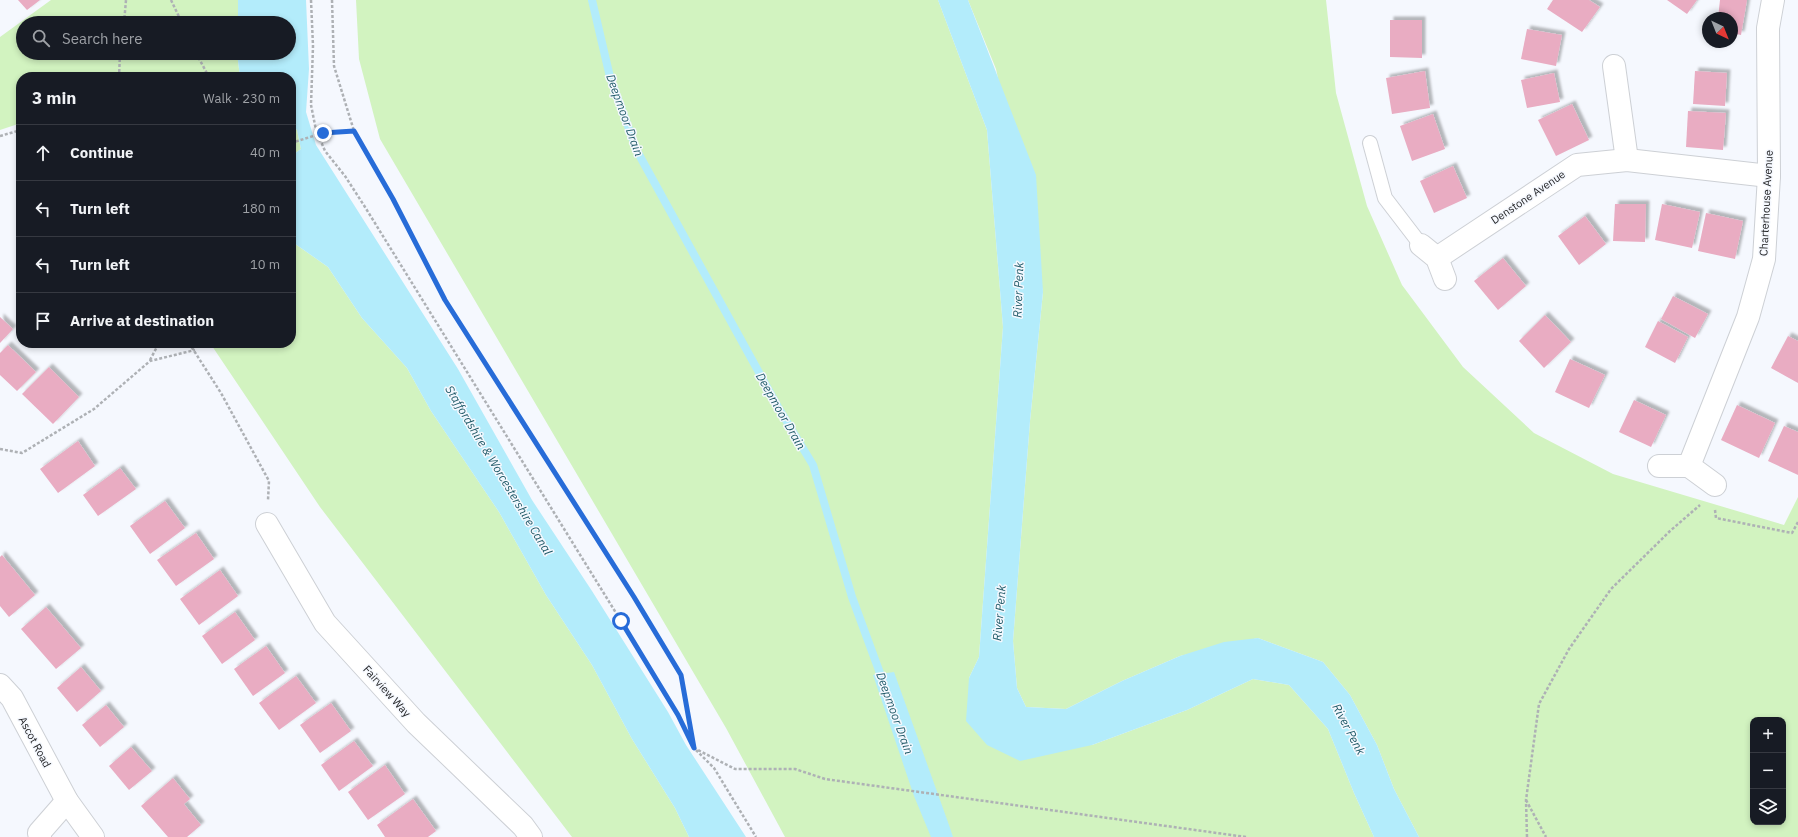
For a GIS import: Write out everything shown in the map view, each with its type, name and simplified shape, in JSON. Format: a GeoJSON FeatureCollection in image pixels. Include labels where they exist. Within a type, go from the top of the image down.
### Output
{"type":"FeatureCollection","features":[{"type":"Feature","properties":{"kind":"street","name":"Charterhouse Avenue"},"geometry":{"type":"LineString","coordinates":[[1689,466],[1748,317],[1764,258],[1769,176],[1768,28],[1773,0]]}},
{"type":"Feature","properties":{"kind":"street"},"geometry":{"type":"LineString","coordinates":[[1614,66],[1627,160]]}},
{"type":"Feature","properties":{"kind":"street","name":"Denstone Avenue"},"geometry":{"type":"LineString","coordinates":[[1429,252],[1577,165],[1627,160],[1769,176]]}},
{"type":"Feature","properties":{"kind":"street"},"geometry":{"type":"LineString","coordinates":[[1429,252],[1445,280]]}},
{"type":"Feature","properties":{"kind":"street"},"geometry":{"type":"LineString","coordinates":[[1659,466],[1689,466],[1711,498]]}},
{"type":"Feature","properties":{"kind":"street","name":"Fairview Way"},"geometry":{"type":"LineString","coordinates":[[267,524],[325,623],[416,723],[523,826],[531,837]]}},
{"type":"Feature","properties":{"kind":"street","name":"Ascot Road"},"geometry":{"type":"LineString","coordinates":[[0,685],[12,698],[68,801],[93,837]]}},
{"type":"Feature","properties":{"kind":"street"},"geometry":{"type":"LineString","coordinates":[[40,837],[39,833],[68,801]]}},
{"type":"Feature","properties":{"kind":"lane"},"geometry":{"type":"LineString","coordinates":[[1370,143],[1385,198],[1429,252]]}},
{"type":"Feature","properties":{"kind":"path"},"geometry":{"type":"LineString","coordinates":[[125,16],[126,0]]}},
{"type":"Feature","properties":{"kind":"path"},"geometry":{"type":"LineString","coordinates":[[171,0],[179,16]]}},
{"type":"Feature","properties":{"kind":"path"},"geometry":{"type":"LineString","coordinates":[[311,0],[313,46],[311,105],[316,130],[325,151],[345,176],[365,207],[621,621],[678,715],[694,748],[714,768],[756,837]]}},
{"type":"Feature","properties":{"kind":"path"},"geometry":{"type":"LineString","coordinates":[[332,0],[334,66],[354,131],[393,199],[445,300],[634,597],[681,675],[694,748]]}},
{"type":"Feature","properties":{"kind":"path"},"geometry":{"type":"LineString","coordinates":[[119,72],[120,60]]}},
{"type":"Feature","properties":{"kind":"path"},"geometry":{"type":"LineString","coordinates":[[200,60],[206,72]]}},
{"type":"Feature","properties":{"kind":"path"},"geometry":{"type":"LineString","coordinates":[[0,136],[16,131]]}},
{"type":"Feature","properties":{"kind":"path"},"geometry":{"type":"LineString","coordinates":[[296,141],[323,133],[354,131]]}},
{"type":"Feature","properties":{"kind":"path"},"geometry":{"type":"LineString","coordinates":[[0,449],[22,453],[94,409],[150,361],[156,348]]}},
{"type":"Feature","properties":{"kind":"path"},"geometry":{"type":"LineString","coordinates":[[150,361],[195,350],[221,393],[269,480],[267,524]]}},
{"type":"Feature","properties":{"kind":"path"},"geometry":{"type":"LineString","coordinates":[[1527,837],[1526,800],[1539,704],[1569,649],[1611,589],[1670,531],[1711,498],[1716,518],[1792,533],[1798,522]]}},
{"type":"Feature","properties":{"kind":"path"},"geometry":{"type":"LineString","coordinates":[[694,748],[734,769],[795,770],[825,779],[1246,837]]}},
{"type":"Feature","properties":{"kind":"path"},"geometry":{"type":"LineString","coordinates":[[1526,800],[1546,837]]}},
{"type":"Feature","properties":{"kind":"green space"},"geometry":{"type":"Polygon","coordinates":[[[51,0],[238,0],[238,16],[29,16],[51,0]]]}},
{"type":"Feature","properties":{"kind":"green space"},"geometry":{"type":"Polygon","coordinates":[[[356,0],[938,0],[987,130],[1003,327],[979,657],[969,678],[1092,745],[1187,710],[1253,679],[1289,685],[1328,729],[1374,837],[785,837],[726,728],[380,139],[359,59],[356,0]]]}},
{"type":"Feature","properties":{"kind":"green space"},"geometry":{"type":"Polygon","coordinates":[[[968,0],[1326,0],[1336,93],[1367,206],[1402,285],[1463,367],[1534,433],[1613,474],[1784,525],[1798,497],[1798,837],[1419,837],[1394,789],[1377,745],[1350,695],[1323,662],[1258,638],[1180,656],[1122,681],[1066,709],[1026,707],[1017,688],[1013,641],[1030,421],[1043,292],[996,69],[968,0]]]}},
{"type":"Feature","properties":{"kind":"green space"},"geometry":{"type":"Polygon","coordinates":[[[16,25],[16,60],[238,60],[239,72],[16,72],[16,125],[0,130],[0,37],[16,25]]]}},
{"type":"Feature","properties":{"kind":"green space"},"geometry":{"type":"Polygon","coordinates":[[[296,129],[297,130],[301,149],[296,152],[296,129]]]}},
{"type":"Feature","properties":{"kind":"green space"},"geometry":{"type":"Polygon","coordinates":[[[296,245],[328,267],[362,318],[407,368],[431,411],[499,512],[546,595],[592,665],[632,739],[675,808],[689,837],[572,837],[320,507],[213,348],[296,348],[296,245]]]}},
{"type":"Feature","properties":{"kind":"water","name":"Staffordshire & Worcestershire Canal"},"geometry":{"type":"Polygon","coordinates":[[[238,0],[306,0],[309,69],[306,112],[316,145],[458,369],[532,500],[592,591],[668,712],[686,745],[746,837],[689,837],[675,808],[632,739],[592,665],[546,595],[499,512],[431,411],[407,368],[362,318],[328,267],[296,245],[296,152],[301,149],[296,129],[296,72],[239,72],[238,60],[296,60],[296,16],[238,16],[238,0]]]}},
{"type":"Feature","properties":{"kind":"water","name":"River Penk"},"geometry":{"type":"Polygon","coordinates":[[[938,0],[968,0],[1036,175],[1043,292],[1030,421],[1013,641],[1017,688],[1026,707],[1066,709],[1122,681],[1180,656],[1224,642],[1258,638],[1323,662],[1350,695],[1377,745],[1394,789],[1419,837],[1374,837],[1328,729],[1289,685],[1253,679],[1187,710],[1092,745],[1020,761],[987,745],[966,721],[969,678],[979,657],[1003,327],[987,130],[938,0]]]}},
{"type":"Feature","properties":{"kind":"water"},"geometry":{"type":"Polygon","coordinates":[[[894,672],[953,837],[931,837],[914,796],[873,675],[894,672]]]}},
{"type":"Feature","properties":{"kind":"building"},"geometry":{"type":"Polygon","coordinates":[[[18,0],[40,0],[27,10],[18,0]]]}},
{"type":"Feature","properties":{"kind":"building"},"geometry":{"type":"Polygon","coordinates":[[[1553,0],[1589,0],[1600,7],[1582,32],[1547,9],[1553,0]]]}},
{"type":"Feature","properties":{"kind":"building"},"geometry":{"type":"Polygon","coordinates":[[[1667,0],[1697,0],[1687,14],[1667,0]]]}},
{"type":"Feature","properties":{"kind":"building"},"geometry":{"type":"Polygon","coordinates":[[[1720,0],[1747,0],[1741,35],[1738,34],[1738,12],[1719,12],[1720,0]]]}},
{"type":"Feature","properties":{"kind":"building"},"geometry":{"type":"Polygon","coordinates":[[[1390,20],[1422,20],[1422,58],[1390,57],[1390,20]]]}},
{"type":"Feature","properties":{"kind":"building"},"geometry":{"type":"Polygon","coordinates":[[[1527,29],[1562,35],[1556,66],[1521,59],[1527,29]]]}},
{"type":"Feature","properties":{"kind":"building"},"geometry":{"type":"Polygon","coordinates":[[[1425,71],[1430,108],[1392,114],[1386,78],[1425,71]]]}},
{"type":"Feature","properties":{"kind":"building"},"geometry":{"type":"Polygon","coordinates":[[[1695,71],[1727,73],[1725,106],[1693,104],[1695,71]]]}},
{"type":"Feature","properties":{"kind":"building"},"geometry":{"type":"Polygon","coordinates":[[[1554,73],[1560,102],[1527,108],[1521,80],[1554,73]]]}},
{"type":"Feature","properties":{"kind":"building"},"geometry":{"type":"Polygon","coordinates":[[[1572,104],[1589,140],[1556,156],[1538,120],[1572,104]]]}},
{"type":"Feature","properties":{"kind":"building"},"geometry":{"type":"Polygon","coordinates":[[[1688,111],[1726,113],[1723,150],[1686,147],[1688,111]]]}},
{"type":"Feature","properties":{"kind":"building"},"geometry":{"type":"Polygon","coordinates":[[[1433,114],[1445,149],[1412,161],[1400,126],[1433,114]]]}},
{"type":"Feature","properties":{"kind":"building"},"geometry":{"type":"Polygon","coordinates":[[[1453,166],[1467,198],[1434,213],[1420,181],[1453,166]]]}},
{"type":"Feature","properties":{"kind":"building"},"geometry":{"type":"Polygon","coordinates":[[[1615,204],[1646,204],[1645,242],[1613,241],[1615,204]]]}},
{"type":"Feature","properties":{"kind":"building"},"geometry":{"type":"Polygon","coordinates":[[[1662,204],[1700,212],[1692,248],[1655,240],[1662,204]]]}},
{"type":"Feature","properties":{"kind":"building"},"geometry":{"type":"Polygon","coordinates":[[[1706,213],[1743,221],[1735,259],[1698,251],[1706,213]]]}},
{"type":"Feature","properties":{"kind":"building"},"geometry":{"type":"Polygon","coordinates":[[[1585,216],[1606,244],[1579,265],[1558,236],[1585,216]]]}},
{"type":"Feature","properties":{"kind":"building"},"geometry":{"type":"Polygon","coordinates":[[[1503,258],[1526,286],[1498,310],[1474,281],[1503,258]]]}},
{"type":"Feature","properties":{"kind":"building"},"geometry":{"type":"Polygon","coordinates":[[[1673,296],[1708,314],[1695,338],[1661,319],[1673,296]]]}},
{"type":"Feature","properties":{"kind":"building"},"geometry":{"type":"Polygon","coordinates":[[[1545,315],[1571,342],[1544,368],[1519,341],[1545,315]]]}},
{"type":"Feature","properties":{"kind":"building"},"geometry":{"type":"Polygon","coordinates":[[[0,317],[13,329],[0,343],[0,317]]]}},
{"type":"Feature","properties":{"kind":"building"},"geometry":{"type":"Polygon","coordinates":[[[1658,321],[1688,337],[1675,363],[1645,347],[1658,321]]]}},
{"type":"Feature","properties":{"kind":"building"},"geometry":{"type":"Polygon","coordinates":[[[1788,336],[1798,341],[1798,383],[1771,368],[1788,336]]]}},
{"type":"Feature","properties":{"kind":"building"},"geometry":{"type":"Polygon","coordinates":[[[8,345],[36,372],[17,391],[0,375],[0,353],[8,345]]]}},
{"type":"Feature","properties":{"kind":"building"},"geometry":{"type":"Polygon","coordinates":[[[1570,359],[1605,375],[1589,408],[1555,392],[1570,359]]]}},
{"type":"Feature","properties":{"kind":"building"},"geometry":{"type":"Polygon","coordinates":[[[49,367],[79,397],[53,424],[22,394],[49,367]]]}},
{"type":"Feature","properties":{"kind":"building"},"geometry":{"type":"Polygon","coordinates":[[[1634,400],[1666,415],[1651,447],[1619,432],[1634,400]]]}},
{"type":"Feature","properties":{"kind":"building"},"geometry":{"type":"Polygon","coordinates":[[[1737,405],[1775,423],[1759,458],[1721,440],[1737,405]]]}},
{"type":"Feature","properties":{"kind":"building"},"geometry":{"type":"Polygon","coordinates":[[[1784,426],[1798,432],[1798,475],[1768,461],[1784,426]]]}},
{"type":"Feature","properties":{"kind":"building"},"geometry":{"type":"Polygon","coordinates":[[[78,441],[95,466],[58,493],[40,469],[78,441]]]}},
{"type":"Feature","properties":{"kind":"building"},"geometry":{"type":"Polygon","coordinates":[[[120,468],[136,489],[98,516],[83,495],[120,468]]]}},
{"type":"Feature","properties":{"kind":"building"},"geometry":{"type":"Polygon","coordinates":[[[165,501],[185,528],[150,554],[130,526],[165,501]]]}},
{"type":"Feature","properties":{"kind":"building"},"geometry":{"type":"Polygon","coordinates":[[[196,533],[214,559],[176,586],[157,560],[196,533]]]}},
{"type":"Feature","properties":{"kind":"building"},"geometry":{"type":"Polygon","coordinates":[[[2,555],[35,595],[9,617],[0,606],[0,557],[2,555]]]}},
{"type":"Feature","properties":{"kind":"building"},"geometry":{"type":"Polygon","coordinates":[[[220,570],[238,596],[199,625],[180,599],[220,570]]]}},
{"type":"Feature","properties":{"kind":"building"},"geometry":{"type":"Polygon","coordinates":[[[46,607],[81,648],[56,669],[21,629],[46,607]]]}},
{"type":"Feature","properties":{"kind":"building"},"geometry":{"type":"Polygon","coordinates":[[[235,612],[255,640],[222,664],[202,636],[235,612]]]}},
{"type":"Feature","properties":{"kind":"building"},"geometry":{"type":"Polygon","coordinates":[[[266,646],[285,673],[253,696],[234,669],[266,646]]]}},
{"type":"Feature","properties":{"kind":"building"},"geometry":{"type":"Polygon","coordinates":[[[81,667],[101,691],[77,712],[57,688],[81,667]]]}},
{"type":"Feature","properties":{"kind":"building"},"geometry":{"type":"Polygon","coordinates":[[[296,676],[316,703],[279,730],[259,703],[296,676]]]}},
{"type":"Feature","properties":{"kind":"building"},"geometry":{"type":"Polygon","coordinates":[[[331,703],[351,731],[320,753],[300,725],[331,703]]]}},
{"type":"Feature","properties":{"kind":"building"},"geometry":{"type":"Polygon","coordinates":[[[106,705],[124,727],[100,747],[82,725],[106,705]]]}},
{"type":"Feature","properties":{"kind":"building"},"geometry":{"type":"Polygon","coordinates":[[[354,741],[373,766],[339,791],[321,765],[354,741]]]}},
{"type":"Feature","properties":{"kind":"building"},"geometry":{"type":"Polygon","coordinates":[[[131,747],[152,771],[129,790],[109,766],[131,747]]]}},
{"type":"Feature","properties":{"kind":"building"},"geometry":{"type":"Polygon","coordinates":[[[385,765],[405,794],[368,820],[348,792],[385,765]]]}},
{"type":"Feature","properties":{"kind":"building"},"geometry":{"type":"Polygon","coordinates":[[[173,778],[190,799],[184,804],[201,825],[187,837],[168,837],[141,806],[173,778]]]}},
{"type":"Feature","properties":{"kind":"building"},"geometry":{"type":"Polygon","coordinates":[[[413,799],[436,831],[428,837],[385,837],[377,825],[413,799]]]}},
{"type":"Feature","properties":{"kind":"waterway","name":"Deepmoor Drain"},"geometry":{"type":"LineString","coordinates":[[592,0],[610,77],[637,151],[778,407],[813,465],[852,597],[884,684]]}},
{"type":"Feature","properties":{"kind":"route"},"geometry":{"type":"LineString","coordinates":[[323,133],[354,131],[393,199],[445,300],[634,597],[681,675],[694,748],[678,715],[621,621]]}}]}
